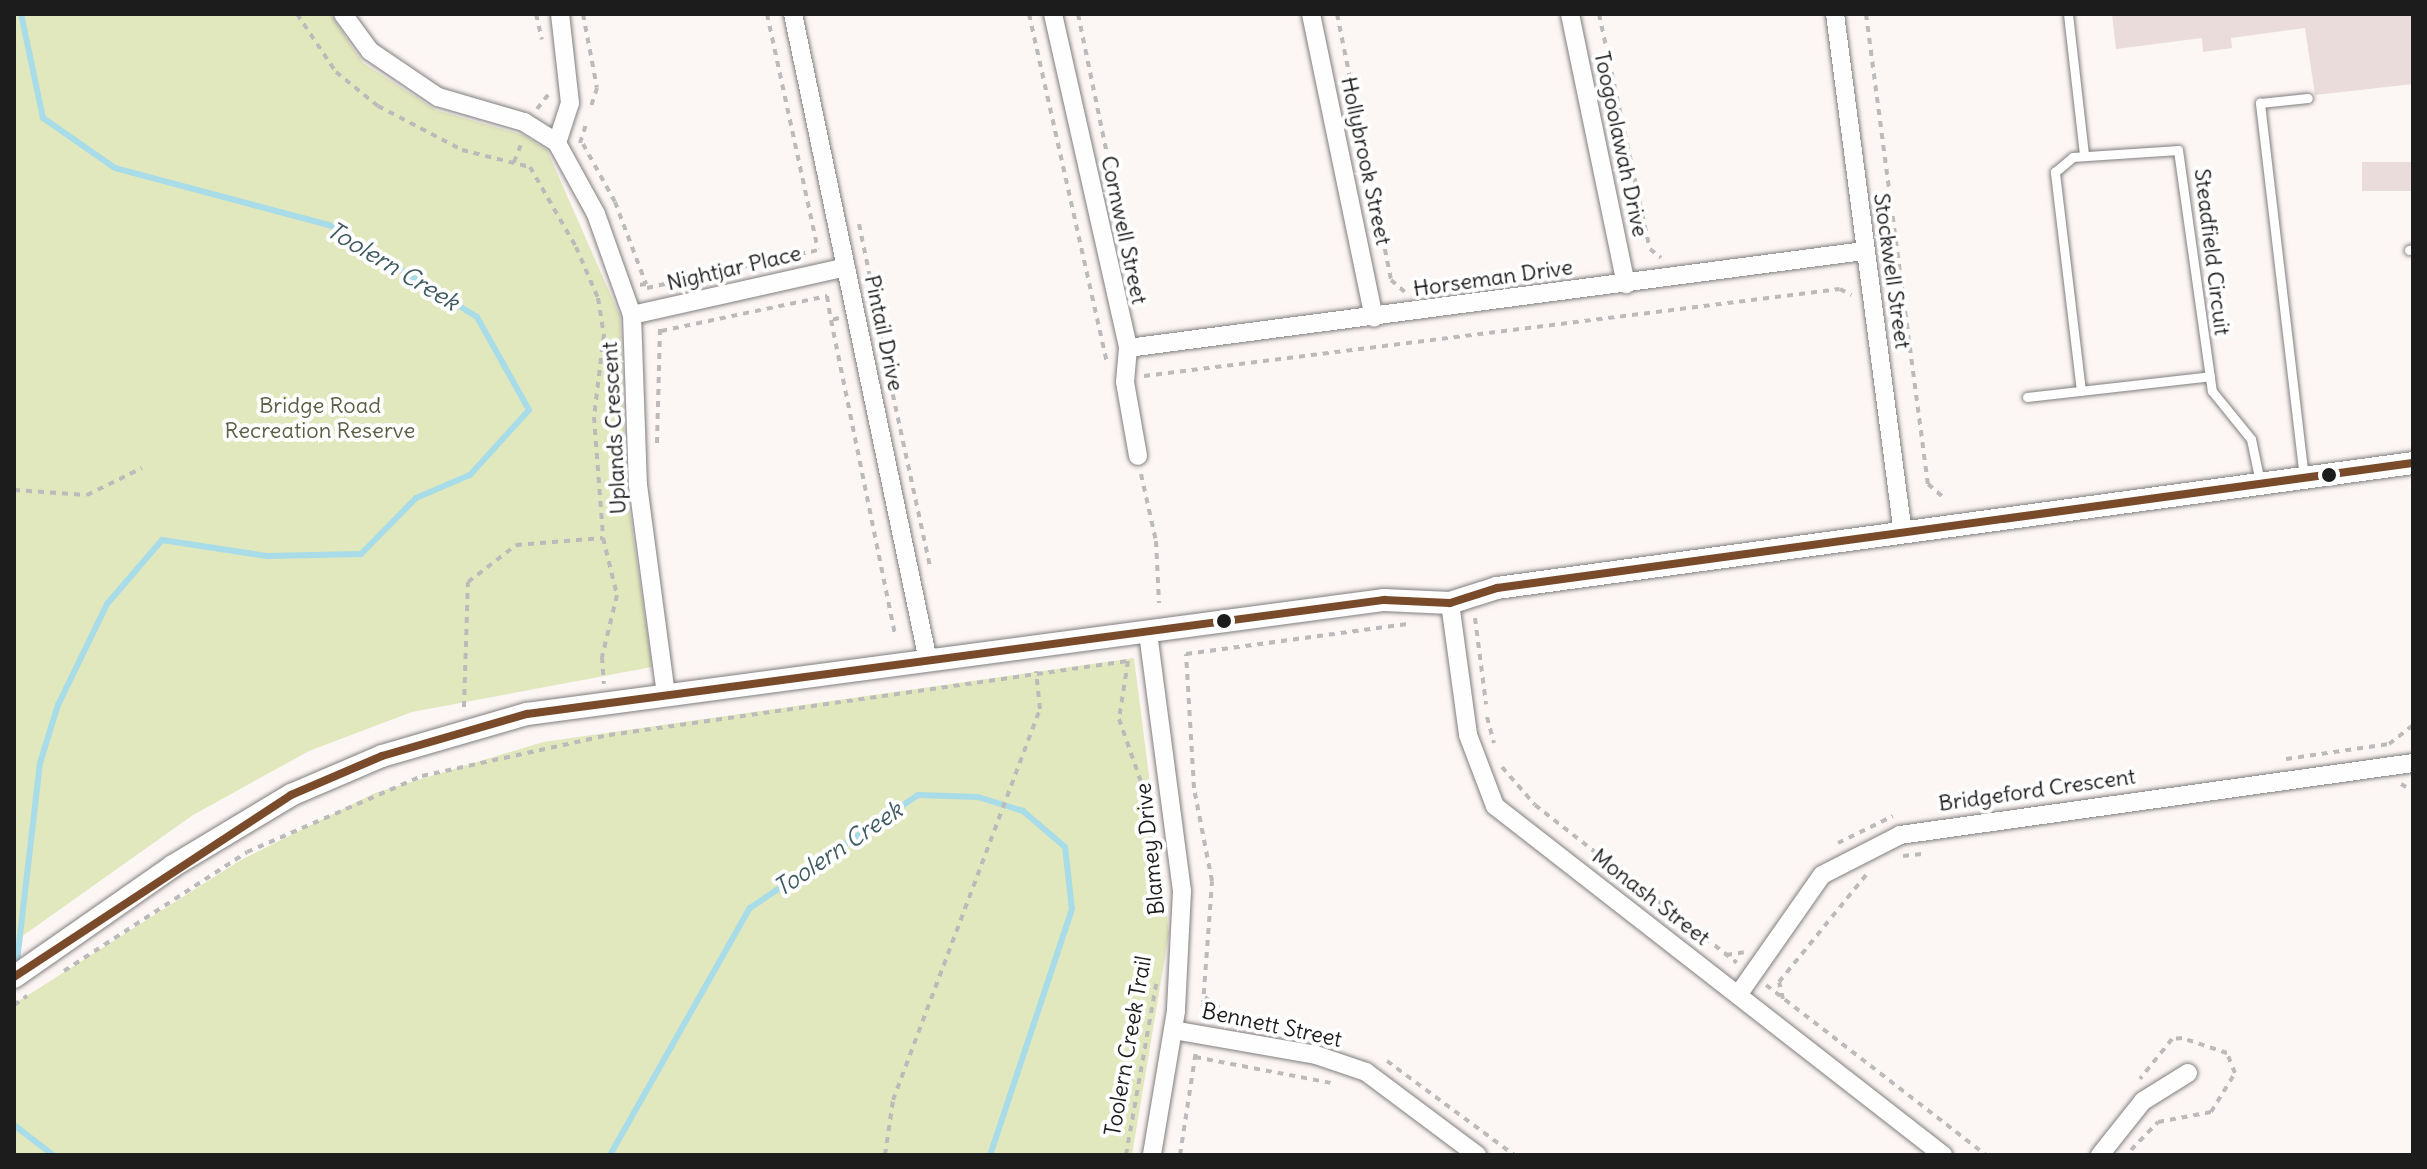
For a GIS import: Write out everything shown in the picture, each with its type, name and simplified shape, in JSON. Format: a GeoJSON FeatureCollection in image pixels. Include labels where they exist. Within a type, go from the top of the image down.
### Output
{"type":"FeatureCollection","features":[{"type":"Feature","properties":{"kind":"street","name":"Uplands Crescent"},"geometry":{"type":"LineString","coordinates":[[343,14],[370,51],[438,97],[524,122],[557,143],[596,214],[632,315],[638,485],[666,695]]}},
{"type":"Feature","properties":{"kind":"street"},"geometry":{"type":"LineString","coordinates":[[557,143],[570,103],[560,14]]}},
{"type":"Feature","properties":{"kind":"street","name":"Pintail Drive"},"geometry":{"type":"LineString","coordinates":[[793,14],[928,661]]}},
{"type":"Feature","properties":{"kind":"street","name":"Cornwell Street"},"geometry":{"type":"LineString","coordinates":[[1053,14],[1128,348],[1125,382],[1138,456]]}},
{"type":"Feature","properties":{"kind":"street","name":"Hollybrook Street"},"geometry":{"type":"LineString","coordinates":[[1311,14],[1374,318]]}},
{"type":"Feature","properties":{"kind":"street","name":"Toogoolawah Drive"},"geometry":{"type":"LineString","coordinates":[[1570,14],[1626,284]]}},
{"type":"Feature","properties":{"kind":"street","name":"Stockwell Street"},"geometry":{"type":"LineString","coordinates":[[1835,14],[1903,534]]}},
{"type":"Feature","properties":{"kind":"street","name":"Horseman Drive"},"geometry":{"type":"LineString","coordinates":[[1128,348],[1374,318],[1864,251]]}},
{"type":"Feature","properties":{"kind":"street","name":"Nightjar Place"},"geometry":{"type":"LineString","coordinates":[[632,315],[846,267]]}},
{"type":"Feature","properties":{"kind":"street"},"geometry":{"type":"LineString","coordinates":[[14,977],[173,866],[291,795],[382,756],[527,714],[1386,600],[1450,603],[1497,588],[2413,463]]}},
{"type":"Feature","properties":{"kind":"street","name":"Monash Street"},"geometry":{"type":"LineString","coordinates":[[1450,603],[1468,735],[1495,806],[1943,1155]]}},
{"type":"Feature","properties":{"kind":"street","name":"Blamey Drive"},"geometry":{"type":"LineString","coordinates":[[1148,633],[1182,891],[1173,1030],[1152,1155]]}},
{"type":"Feature","properties":{"kind":"street","name":"Bridgeford Crescent"},"geometry":{"type":"LineString","coordinates":[[1738,995],[1822,875],[1900,835],[2413,763]]}},
{"type":"Feature","properties":{"kind":"street","name":"Bennett Street"},"geometry":{"type":"LineString","coordinates":[[1173,1030],[1316,1055],[1366,1072],[1477,1155]]}},
{"type":"Feature","properties":{"kind":"street"},"geometry":{"type":"LineString","coordinates":[[2100,1155],[2143,1101],[2188,1073]]}},
{"type":"Feature","properties":{"kind":"lane"},"geometry":{"type":"LineString","coordinates":[[2068,14],[2084,155],[2059,161],[2054,184],[2081,391]]}},
{"type":"Feature","properties":{"kind":"lane"},"geometry":{"type":"LineString","coordinates":[[2304,478],[2260,103],[2308,98]]}},
{"type":"Feature","properties":{"kind":"lane","name":"Steadfield Circuit"},"geometry":{"type":"LineString","coordinates":[[2084,155],[2178,150],[2212,391],[2251,439],[2260,484]]}},
{"type":"Feature","properties":{"kind":"lane"},"geometry":{"type":"LineString","coordinates":[[2027,397],[2210,376]]}},
{"type":"Feature","properties":{"kind":"path"},"geometry":{"type":"LineString","coordinates":[[297,14],[336,72],[378,106],[462,150],[530,167],[546,188],[598,298],[604,334],[594,417],[603,538],[617,595],[602,657],[609,735]]}},
{"type":"Feature","properties":{"kind":"path"},"geometry":{"type":"LineString","coordinates":[[536,14],[545,55]]}},
{"type":"Feature","properties":{"kind":"path"},"geometry":{"type":"LineString","coordinates":[[767,14],[818,249]]}},
{"type":"Feature","properties":{"kind":"path"},"geometry":{"type":"LineString","coordinates":[[1078,14],[1121,217]]}},
{"type":"Feature","properties":{"kind":"path"},"geometry":{"type":"LineString","coordinates":[[1337,14],[1391,280],[1409,296]]}},
{"type":"Feature","properties":{"kind":"path"},"geometry":{"type":"LineString","coordinates":[[1599,14],[1650,249],[1663,259]]}},
{"type":"Feature","properties":{"kind":"path"},"geometry":{"type":"LineString","coordinates":[[1866,14],[1928,484],[1945,499]]}},
{"type":"Feature","properties":{"kind":"path"},"geometry":{"type":"LineString","coordinates":[[533,111],[545,104],[549,80]]}},
{"type":"Feature","properties":{"kind":"path"},"geometry":{"type":"LineString","coordinates":[[1622,265],[1678,257]]}},
{"type":"Feature","properties":{"kind":"path"},"geometry":{"type":"LineString","coordinates":[[646,284],[661,331],[655,459]]}},
{"type":"Feature","properties":{"kind":"path"},"geometry":{"type":"LineString","coordinates":[[661,331],[827,296],[831,320]]}},
{"type":"Feature","properties":{"kind":"path"},"geometry":{"type":"LineString","coordinates":[[1138,456],[1156,541],[1159,603]]}},
{"type":"Feature","properties":{"kind":"path"},"geometry":{"type":"LineString","coordinates":[[14,490],[87,495],[142,468]]}},
{"type":"Feature","properties":{"kind":"path"},"geometry":{"type":"LineString","coordinates":[[464,707],[468,582],[516,545],[603,538]]}},
{"type":"Feature","properties":{"kind":"path"},"geometry":{"type":"LineString","coordinates":[[1474,616],[1487,719],[1509,779],[1752,975],[1986,1155]]}},
{"type":"Feature","properties":{"kind":"path"},"geometry":{"type":"LineString","coordinates":[[1186,654],[1418,623]]}},
{"type":"Feature","properties":{"kind":"path"},"geometry":{"type":"LineString","coordinates":[[53,978],[247,852],[422,776],[609,735],[1036,671],[1128,661],[1119,719],[1148,802],[1161,913]]}},
{"type":"Feature","properties":{"kind":"path"},"geometry":{"type":"LineString","coordinates":[[885,1155],[893,1100],[1040,709],[1036,671]]}},
{"type":"Feature","properties":{"kind":"path"},"geometry":{"type":"LineString","coordinates":[[2388,786],[2413,791]]}},
{"type":"Feature","properties":{"kind":"path"},"geometry":{"type":"LineString","coordinates":[[1891,862],[1934,852]]}},
{"type":"Feature","properties":{"kind":"path"},"geometry":{"type":"LineString","coordinates":[[1783,999],[1779,982],[1846,897],[1879,868]]}},
{"type":"Feature","properties":{"kind":"path","name":"Toolern Creek Trail"},"geometry":{"type":"LineString","coordinates":[[1126,1155],[1158,975]]}},
{"type":"Feature","properties":{"kind":"path"},"geometry":{"type":"LineString","coordinates":[[14,1005],[40,987]]}},
{"type":"Feature","properties":{"kind":"path"},"geometry":{"type":"LineString","coordinates":[[1195,1057],[1347,1088]]}},
{"type":"Feature","properties":{"kind":"green space","name":"Bridge Road Recreation Reserve"},"geometry":{"type":"Polygon","coordinates":[[[14,14],[330,14],[363,63],[436,110],[523,135],[547,150],[620,316],[626,485],[652,667],[412,712],[309,751],[193,815],[14,942],[14,14]]]}},
{"type":"Feature","properties":{"kind":"green space"},"geometry":{"type":"Polygon","coordinates":[[[1134,658],[1169,933],[1132,1155],[14,1155],[14,1004],[241,860],[375,793],[543,742],[1134,658]]]}},
{"type":"Feature","properties":{"kind":"building"},"geometry":{"type":"Polygon","coordinates":[[[2112,14],[2413,14],[2413,84],[2315,95],[2305,28],[2231,38],[2232,48],[2203,52],[2202,38],[2116,49],[2112,14]]]}},
{"type":"Feature","properties":{"kind":"building"},"geometry":{"type":"Polygon","coordinates":[[[2362,162],[2413,162],[2413,191],[2362,191],[2362,162]]]}},
{"type":"Feature","properties":{"kind":"waterway","name":"Toolern Creek"},"geometry":{"type":"LineString","coordinates":[[16,970],[40,763],[58,705],[107,604],[162,540],[267,556],[361,554],[416,498],[470,475],[529,410],[477,317],[329,225],[115,168],[43,118],[21,14]]}},
{"type":"Feature","properties":{"kind":"waterway","name":"Toolern Creek"},"geometry":{"type":"LineString","coordinates":[[610,1155],[750,908],[918,795],[978,797],[1023,811],[1065,847],[1072,909],[990,1155]]}},
{"type":"Feature","properties":{"kind":"waterway","name":"Toolern Creek"},"geometry":{"type":"LineString","coordinates":[[14,1125],[53,1155]]}},
{"type":"Feature","properties":{"kind":"transit line"},"geometry":{"type":"LineString","coordinates":[[14,977],[291,795],[382,756],[527,714],[1384,600],[1450,603],[1497,588],[2413,463]]}}]}
